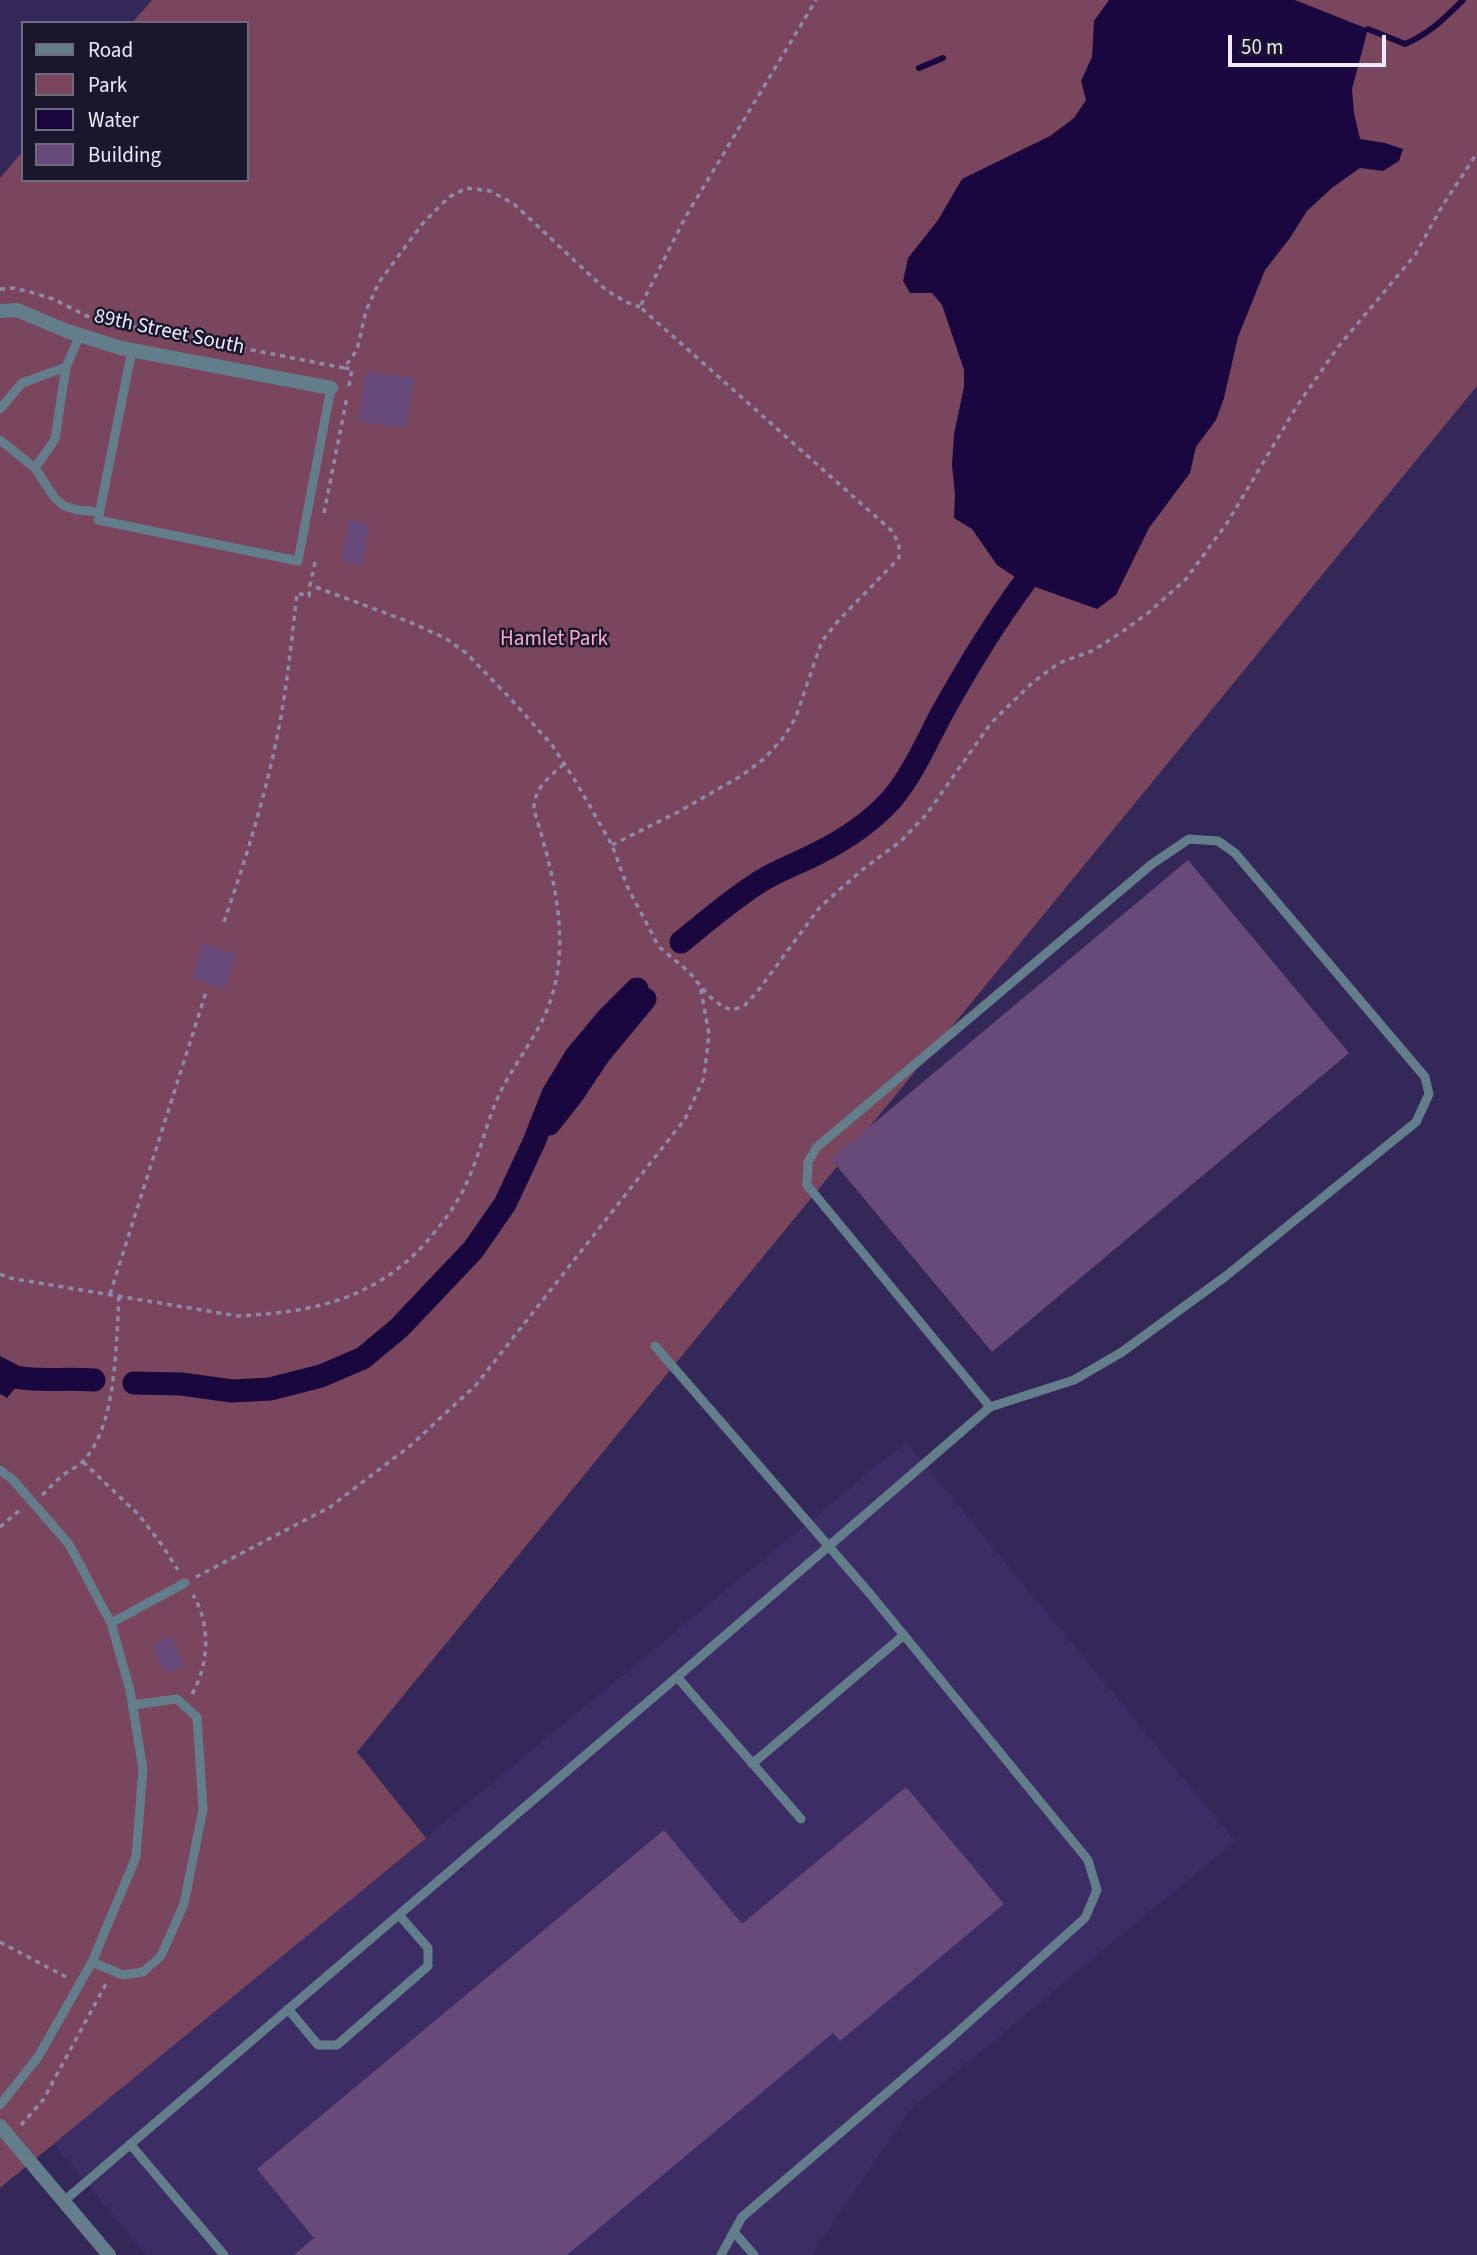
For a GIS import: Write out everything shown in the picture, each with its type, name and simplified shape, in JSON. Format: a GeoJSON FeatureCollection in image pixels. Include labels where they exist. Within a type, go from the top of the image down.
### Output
{"type":"FeatureCollection","features":[{"type":"Feature","properties":{"kind":"street","name":"89th Street South"},"geometry":{"type":"LineString","coordinates":[[0,311],[17,310],[80,335],[132,350],[331,388]]}},
{"type":"Feature","properties":{"kind":"street"},"geometry":{"type":"LineString","coordinates":[[4,2132],[109,2255]]}},
{"type":"Feature","properties":{"kind":"lane"},"geometry":{"type":"LineString","coordinates":[[35,468],[55,439],[66,368],[80,335]]}},
{"type":"Feature","properties":{"kind":"lane"},"geometry":{"type":"LineString","coordinates":[[132,350],[98,520],[298,561],[331,388]]}},
{"type":"Feature","properties":{"kind":"lane"},"geometry":{"type":"LineString","coordinates":[[0,409],[22,383],[66,368]]}},
{"type":"Feature","properties":{"kind":"lane"},"geometry":{"type":"LineString","coordinates":[[0,440],[35,468],[54,497],[64,506],[100,512]]}},
{"type":"Feature","properties":{"kind":"lane"},"geometry":{"type":"LineString","coordinates":[[64,2202],[990,1407],[1074,1380],[1122,1352],[1226,1276],[1416,1122],[1429,1094],[1425,1077],[1235,853],[1218,841],[1189,839],[1152,864],[817,1147],[808,1162],[807,1185],[990,1407]]}},
{"type":"Feature","properties":{"kind":"lane"},"geometry":{"type":"LineString","coordinates":[[655,1346],[904,1635],[1088,1860],[1097,1890],[1085,1917],[951,2038],[742,2217],[722,2255]]}},
{"type":"Feature","properties":{"kind":"lane"},"geometry":{"type":"LineString","coordinates":[[0,1469],[69,1544],[111,1622],[132,1705],[143,1769],[136,1857],[92,1962],[38,2057],[0,2105]]}},
{"type":"Feature","properties":{"kind":"lane"},"geometry":{"type":"LineString","coordinates":[[111,1622],[185,1583]]}},
{"type":"Feature","properties":{"kind":"lane"},"geometry":{"type":"LineString","coordinates":[[752,1764],[904,1635]]}},
{"type":"Feature","properties":{"kind":"lane"},"geometry":{"type":"LineString","coordinates":[[677,1677],[801,1819]]}},
{"type":"Feature","properties":{"kind":"lane"},"geometry":{"type":"LineString","coordinates":[[92,1962],[123,1975],[143,1972],[161,1956],[184,1904],[203,1809],[197,1717],[177,1699],[132,1705]]}},
{"type":"Feature","properties":{"kind":"lane"},"geometry":{"type":"LineString","coordinates":[[288,2009],[318,2045],[337,2045],[428,1966],[428,1948],[399,1915]]}},
{"type":"Feature","properties":{"kind":"lane"},"geometry":{"type":"LineString","coordinates":[[130,2144],[224,2255]]}},
{"type":"Feature","properties":{"kind":"lane"},"geometry":{"type":"LineString","coordinates":[[734,2232],[754,2255]]}},
{"type":"Feature","properties":{"kind":"path"},"geometry":{"type":"LineString","coordinates":[[640,307],[687,216],[816,0]]}},
{"type":"Feature","properties":{"kind":"path"},"geometry":{"type":"LineString","coordinates":[[310,585],[445,638],[466,653],[509,696],[565,763],[612,845],[627,886],[659,947],[688,971],[723,1007],[733,1010],[745,1005],[757,992],[820,907],[862,870],[901,841],[926,815],[991,723],[1032,683],[1059,663],[1092,652],[1148,613],[1186,579],[1227,523],[1297,406],[1338,347],[1415,255],[1441,208],[1477,153]]}},
{"type":"Feature","properties":{"kind":"path"},"geometry":{"type":"LineString","coordinates":[[344,368],[357,350],[366,311],[379,282],[422,223],[449,197],[467,188],[490,191],[514,204],[606,290],[640,307],[892,531],[899,544],[899,558],[822,641],[795,719],[783,738],[765,758],[741,776],[612,845]]}},
{"type":"Feature","properties":{"kind":"path"},"geometry":{"type":"LineString","coordinates":[[0,289],[14,288],[53,299],[93,319],[352,369],[324,518]]}},
{"type":"Feature","properties":{"kind":"path"},"geometry":{"type":"LineString","coordinates":[[224,922],[254,833],[275,747],[285,697],[297,593],[309,596],[316,558]]}},
{"type":"Feature","properties":{"kind":"path"},"geometry":{"type":"LineString","coordinates":[[0,1274],[9,1278],[238,1316],[314,1308],[346,1299],[376,1285],[417,1253],[456,1204],[468,1180],[499,1094],[542,1021],[551,995],[560,958],[559,916],[552,874],[533,800],[538,789],[565,763]]}},
{"type":"Feature","properties":{"kind":"path"},"geometry":{"type":"LineString","coordinates":[[185,1583],[330,1507],[410,1446],[476,1385],[685,1119],[704,1078],[709,1034],[700,985]]}},
{"type":"Feature","properties":{"kind":"path"},"geometry":{"type":"LineString","coordinates":[[110,1294],[207,989]]}},
{"type":"Feature","properties":{"kind":"path"},"geometry":{"type":"LineString","coordinates":[[60,1477],[83,1462],[93,1449],[111,1399],[119,1296]]}},
{"type":"Feature","properties":{"kind":"path"},"geometry":{"type":"LineString","coordinates":[[0,1942],[63,1975]]}},
{"type":"Feature","properties":{"kind":"path"},"geometry":{"type":"LineString","coordinates":[[4,2132],[43,2100],[113,1971]]}},
{"type":"Feature","properties":{"kind":"shaded area"},"geometry":{"type":"Polygon","coordinates":[[[906,1442],[1235,1841],[911,2109],[811,2255],[146,2255],[54,2144],[906,1442]]]}},
{"type":"Feature","properties":{"kind":"green space","name":"Hamlet Park"},"geometry":{"type":"Polygon","coordinates":[[[152,0],[1477,0],[1477,386],[357,1752],[426,1838],[0,2188],[0,178],[21,153],[21,182],[248,182],[248,21],[134,21],[152,0]]]}},
{"type":"Feature","properties":{"kind":"water"},"geometry":{"type":"Polygon","coordinates":[[[1109,0],[1295,0],[1368,29],[1352,89],[1360,139],[1403,149],[1399,161],[1383,171],[1360,168],[1332,188],[1307,211],[1265,270],[1238,337],[1216,420],[1196,447],[1190,473],[1149,528],[1116,595],[1097,609],[1024,583],[997,565],[972,529],[954,518],[954,434],[964,387],[964,370],[942,305],[932,293],[910,293],[903,281],[908,258],[938,220],[962,179],[1050,136],[1074,118],[1086,100],[1081,81],[1092,57],[1094,21],[1109,0]]]}},
{"type":"Feature","properties":{"kind":"water"},"geometry":{"type":"Polygon","coordinates":[[[0,1356],[29,1371],[7,1398],[0,1394],[0,1356]]]}},
{"type":"Feature","properties":{"kind":"building"},"geometry":{"type":"Polygon","coordinates":[[[366,371],[415,378],[405,428],[358,421],[366,371]]]}},
{"type":"Feature","properties":{"kind":"building"},"geometry":{"type":"Polygon","coordinates":[[[350,520],[370,525],[362,565],[341,561],[350,520]]]}},
{"type":"Feature","properties":{"kind":"building"},"geometry":{"type":"Polygon","coordinates":[[[1188,860],[1349,1053],[992,1352],[831,1159],[1188,860]]]}},
{"type":"Feature","properties":{"kind":"building"},"geometry":{"type":"Polygon","coordinates":[[[203,943],[236,954],[225,989],[192,978],[203,943]]]}},
{"type":"Feature","properties":{"kind":"building"},"geometry":{"type":"Polygon","coordinates":[[[172,1636],[184,1665],[165,1673],[153,1644],[172,1636]]]}},
{"type":"Feature","properties":{"kind":"building"},"geometry":{"type":"Polygon","coordinates":[[[906,1787],[1004,1904],[840,2041],[833,2033],[567,2255],[294,2255],[314,2238],[257,2169],[664,1830],[742,1924],[906,1787]]]}},
{"type":"Feature","properties":{"kind":"waterway"},"geometry":{"type":"LineString","coordinates":[[1368,29],[1405,44],[1429,30],[1463,0]]}},
{"type":"Feature","properties":{"kind":"waterway"},"geometry":{"type":"LineString","coordinates":[[919,68],[943,58]]}},
{"type":"Feature","properties":{"kind":"waterway"},"geometry":{"type":"LineString","coordinates":[[681,942],[750,888],[847,836],[875,816],[891,800],[913,769],[971,663],[1024,583]]}},
{"type":"Feature","properties":{"kind":"waterway"},"geometry":{"type":"LineString","coordinates":[[134,1383],[181,1384],[232,1391],[270,1389],[321,1376],[363,1358],[399,1328],[473,1250],[505,1204],[553,1094],[576,1056],[637,989]]}},
{"type":"Feature","properties":{"kind":"waterway"},"geometry":{"type":"LineString","coordinates":[[549,1124],[598,1056],[645,999]]}},
{"type":"Feature","properties":{"kind":"waterway"},"geometry":{"type":"LineString","coordinates":[[2,1375],[94,1380]]}}]}
